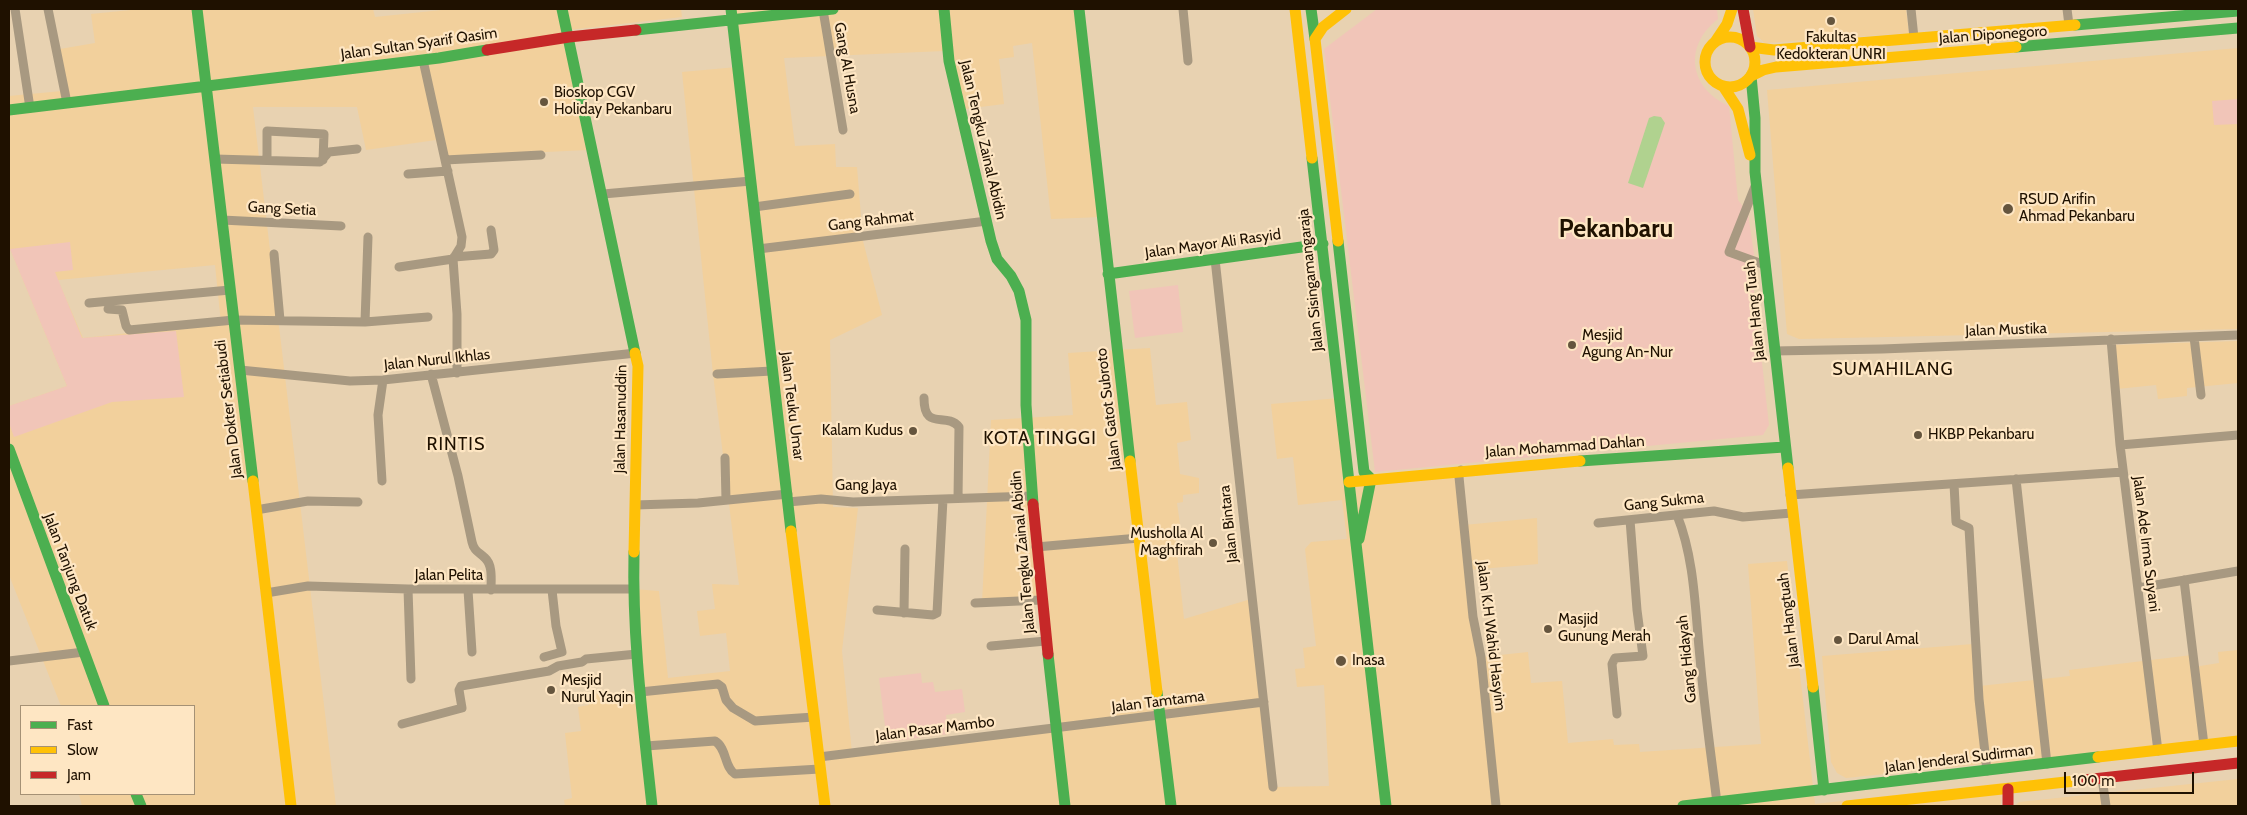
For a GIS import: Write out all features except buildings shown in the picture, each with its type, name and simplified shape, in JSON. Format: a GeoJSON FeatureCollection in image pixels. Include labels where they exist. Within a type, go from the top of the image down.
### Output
{"type":"FeatureCollection","features":[{"type":"Feature","properties":{"kind":"main road","name":"Jalan Dokter Setiabudi"},"geometry":{"type":"LineString","coordinates":[[197,9],[291,806]]}},
{"type":"Feature","properties":{"kind":"main road","name":"Jalan Hasanuddin"},"geometry":{"type":"LineString","coordinates":[[562,9],[603,194],[638,366],[633,589],[640,692],[652,806]]}},
{"type":"Feature","properties":{"kind":"main road","name":"Jalan Sultan Syarif Qasim"},"geometry":{"type":"LineString","coordinates":[[9,110],[423,60],[731,14],[828,9]]}},
{"type":"Feature","properties":{"kind":"main road","name":"Jalan Tengku Zainal Abidin"},"geometry":{"type":"LineString","coordinates":[[944,9],[953,80],[994,253],[1011,276],[1024,304],[1026,320],[1026,405],[1036,547],[1065,806]]}},
{"type":"Feature","properties":{"kind":"main road","name":"Jalan Gatot Subroto"},"geometry":{"type":"LineString","coordinates":[[1079,9],[1108,274],[1172,806]]}},
{"type":"Feature","properties":{"kind":"main road","name":"Jalan Sisingamangaraja"},"geometry":{"type":"LineString","coordinates":[[1295,9],[1386,806]]}},
{"type":"Feature","properties":{"kind":"main road","name":"Jalan Sisingamangaraja"},"geometry":{"type":"LineString","coordinates":[[1311,9],[1364,472],[1371,479],[1357,548]]}},
{"type":"Feature","properties":{"kind":"main road"},"geometry":{"type":"LineString","coordinates":[[1315,39],[1323,27],[1346,9]]}},
{"type":"Feature","properties":{"kind":"main road"},"geometry":{"type":"LineString","coordinates":[[1732,9],[1727,24],[1706,57],[1706,68],[1711,78],[1723,86],[1741,85],[1751,76],[1755,60],[1750,47],[1743,9]]}},
{"type":"Feature","properties":{"kind":"main road","name":"Jalan Diponegoro"},"geometry":{"type":"LineString","coordinates":[[1750,47],[1756,50],[1774,50],[2238,11]]}},
{"type":"Feature","properties":{"kind":"main road","name":"Jalan Teuku Umar"},"geometry":{"type":"LineString","coordinates":[[731,14],[824,806]]}},
{"type":"Feature","properties":{"kind":"main road","name":"Jalan Diponegoro"},"geometry":{"type":"LineString","coordinates":[[1751,76],[1757,72],[1776,67],[2238,28]]}},
{"type":"Feature","properties":{"kind":"main road"},"geometry":{"type":"LineString","coordinates":[[1714,44],[1723,38],[1734,38],[1750,47]]}},
{"type":"Feature","properties":{"kind":"main road","name":"Jalan Hang Tuah"},"geometry":{"type":"LineString","coordinates":[[1751,76],[1755,118],[1754,172]]}},
{"type":"Feature","properties":{"kind":"main road","name":"Jalan Hang Tuah"},"geometry":{"type":"LineString","coordinates":[[1723,86],[1736,104],[1743,124],[1754,172],[1784,447]]}},
{"type":"Feature","properties":{"kind":"main road"},"geometry":{"type":"LineString","coordinates":[[1323,244],[1335,217]]}},
{"type":"Feature","properties":{"kind":"main road","name":"Jalan Mayor Ali Rasyid"},"geometry":{"type":"LineString","coordinates":[[1108,274],[1323,244]]}},
{"type":"Feature","properties":{"kind":"main road","name":"Jalan Mohammad Dahlan"},"geometry":{"type":"LineString","coordinates":[[1349,482],[1461,470],[1784,447]]}},
{"type":"Feature","properties":{"kind":"main road","name":"Jalan Hangtuah"},"geometry":{"type":"LineString","coordinates":[[1784,447],[1824,790]]}},
{"type":"Feature","properties":{"kind":"main road","name":"Jalan Tanjung Datuk"},"geometry":{"type":"LineString","coordinates":[[9,449],[104,705]]}},
{"type":"Feature","properties":{"kind":"main road","name":"Jalan Jenderal Sudirman"},"geometry":{"type":"LineString","coordinates":[[1683,806],[2238,741]]}},
{"type":"Feature","properties":{"kind":"main road"},"geometry":{"type":"LineString","coordinates":[[2136,753],[2138,774]]}},
{"type":"Feature","properties":{"kind":"main road"},"geometry":{"type":"LineString","coordinates":[[1847,806],[2238,762]]}},
{"type":"Feature","properties":{"kind":"main road"},"geometry":{"type":"LineString","coordinates":[[2008,788],[2008,806]]}},
{"type":"Feature","properties":{"kind":"street"},"geometry":{"type":"LineString","coordinates":[[15,9],[30,108]]}},
{"type":"Feature","properties":{"kind":"street"},"geometry":{"type":"LineString","coordinates":[[48,9],[67,103]]}},
{"type":"Feature","properties":{"kind":"street","name":"Gang Al Husna"},"geometry":{"type":"LineString","coordinates":[[828,9],[844,130]]}},
{"type":"Feature","properties":{"kind":"street"},"geometry":{"type":"LineString","coordinates":[[1183,9],[1188,60]]}},
{"type":"Feature","properties":{"kind":"street"},"geometry":{"type":"LineString","coordinates":[[1911,9],[1914,38]]}},
{"type":"Feature","properties":{"kind":"street"},"geometry":{"type":"LineString","coordinates":[[2067,9],[2069,25]]}},
{"type":"Feature","properties":{"kind":"street"},"geometry":{"type":"LineString","coordinates":[[423,60],[462,237],[461,246],[454,258],[457,314],[457,373]]}},
{"type":"Feature","properties":{"kind":"street"},"geometry":{"type":"LineString","coordinates":[[267,160],[267,131],[324,134],[322,161]]}},
{"type":"Feature","properties":{"kind":"street"},"geometry":{"type":"LineString","coordinates":[[322,161],[329,152],[356,149]]}},
{"type":"Feature","properties":{"kind":"street"},"geometry":{"type":"LineString","coordinates":[[445,160],[541,155]]}},
{"type":"Feature","properties":{"kind":"street"},"geometry":{"type":"LineString","coordinates":[[215,159],[322,161]]}},
{"type":"Feature","properties":{"kind":"street"},"geometry":{"type":"LineString","coordinates":[[408,174],[448,171]]}},
{"type":"Feature","properties":{"kind":"street"},"geometry":{"type":"LineString","coordinates":[[603,194],[751,181]]}},
{"type":"Feature","properties":{"kind":"street"},"geometry":{"type":"LineString","coordinates":[[1756,184],[1729,252],[1765,265]]}},
{"type":"Feature","properties":{"kind":"street"},"geometry":{"type":"LineString","coordinates":[[754,207],[850,194]]}},
{"type":"Feature","properties":{"kind":"street","name":"Gang Setia"},"geometry":{"type":"LineString","coordinates":[[222,220],[341,226]]}},
{"type":"Feature","properties":{"kind":"street","name":"Gang Rahmat"},"geometry":{"type":"LineString","coordinates":[[758,249],[987,221]]}},
{"type":"Feature","properties":{"kind":"street"},"geometry":{"type":"LineString","coordinates":[[398,267],[491,254],[494,250],[491,230]]}},
{"type":"Feature","properties":{"kind":"street"},"geometry":{"type":"LineString","coordinates":[[365,322],[368,238]]}},
{"type":"Feature","properties":{"kind":"street"},"geometry":{"type":"LineString","coordinates":[[274,254],[280,320]]}},
{"type":"Feature","properties":{"kind":"street","name":"Jalan Bintara"},"geometry":{"type":"LineString","coordinates":[[1215,259],[1251,601],[1273,787]]}},
{"type":"Feature","properties":{"kind":"street"},"geometry":{"type":"LineString","coordinates":[[89,303],[230,290]]}},
{"type":"Feature","properties":{"kind":"street"},"geometry":{"type":"LineString","coordinates":[[108,310],[122,310],[126,326],[129,330],[234,320],[365,322],[428,317]]}},
{"type":"Feature","properties":{"kind":"street","name":"Jalan Mustika"},"geometry":{"type":"LineString","coordinates":[[1774,351],[2238,336]]}},
{"type":"Feature","properties":{"kind":"street"},"geometry":{"type":"LineString","coordinates":[[2194,337],[2201,395]]}},
{"type":"Feature","properties":{"kind":"street","name":"Jalan Ade Irma Suyani"},"geometry":{"type":"LineString","coordinates":[[2111,340],[2123,472],[2158,751]]}},
{"type":"Feature","properties":{"kind":"street","name":"Jalan Nurul Ikhlas"},"geometry":{"type":"LineString","coordinates":[[240,370],[350,381],[383,380],[636,353]]}},
{"type":"Feature","properties":{"kind":"street"},"geometry":{"type":"LineString","coordinates":[[717,374],[772,371]]}},
{"type":"Feature","properties":{"kind":"street"},"geometry":{"type":"LineString","coordinates":[[431,374],[458,476],[472,542],[475,550],[488,561],[491,590]]}},
{"type":"Feature","properties":{"kind":"street"},"geometry":{"type":"LineString","coordinates":[[382,482],[378,415],[383,380]]}},
{"type":"Feature","properties":{"kind":"street"},"geometry":{"type":"LineString","coordinates":[[924,398],[926,414],[931,419],[954,422],[959,427],[958,498]]}},
{"type":"Feature","properties":{"kind":"street"},"geometry":{"type":"LineString","coordinates":[[2120,445],[2238,435]]}},
{"type":"Feature","properties":{"kind":"street"},"geometry":{"type":"LineString","coordinates":[[725,458],[726,500]]}},
{"type":"Feature","properties":{"kind":"street","name":"Jalan K.H Wahid Hasyim"},"geometry":{"type":"LineString","coordinates":[[1461,470],[1459,477],[1472,608],[1481,657],[1496,806]]}},
{"type":"Feature","properties":{"kind":"street"},"geometry":{"type":"LineString","coordinates":[[1790,495],[2123,472]]}},
{"type":"Feature","properties":{"kind":"street"},"geometry":{"type":"LineString","coordinates":[[2016,480],[2047,764]]}},
{"type":"Feature","properties":{"kind":"street"},"geometry":{"type":"LineString","coordinates":[[1954,484],[1956,522],[1968,528],[1979,699],[1987,771]]}},
{"type":"Feature","properties":{"kind":"street","name":"Gang Jaya"},"geometry":{"type":"LineString","coordinates":[[635,505],[788,498],[853,502],[1032,496]]}},
{"type":"Feature","properties":{"kind":"street"},"geometry":{"type":"LineString","coordinates":[[877,610],[934,615],[938,612],[943,499]]}},
{"type":"Feature","properties":{"kind":"street"},"geometry":{"type":"LineString","coordinates":[[256,510],[308,501],[358,502]]}},
{"type":"Feature","properties":{"kind":"street","name":"Gang Sukma"},"geometry":{"type":"LineString","coordinates":[[1598,523],[1714,510],[1738,517],[1792,513]]}},
{"type":"Feature","properties":{"kind":"street","name":"Gang Hidayah"},"geometry":{"type":"LineString","coordinates":[[1677,515],[1691,564],[1717,803]]}},
{"type":"Feature","properties":{"kind":"street"},"geometry":{"type":"LineString","coordinates":[[1617,714],[1612,664],[1615,658],[1643,656],[1637,610],[1630,520]]}},
{"type":"Feature","properties":{"kind":"street"},"geometry":{"type":"LineString","coordinates":[[1036,547],[1140,538]]}},
{"type":"Feature","properties":{"kind":"street"},"geometry":{"type":"LineString","coordinates":[[904,613],[905,549]]}},
{"type":"Feature","properties":{"kind":"street"},"geometry":{"type":"LineString","coordinates":[[2138,588],[2238,571]]}},
{"type":"Feature","properties":{"kind":"street"},"geometry":{"type":"LineString","coordinates":[[2184,580],[2204,745]]}},
{"type":"Feature","properties":{"kind":"street","name":"Jalan Pelita"},"geometry":{"type":"LineString","coordinates":[[266,593],[308,586],[468,590],[633,589]]}},
{"type":"Feature","properties":{"kind":"street"},"geometry":{"type":"LineString","coordinates":[[408,589],[411,679]]}},
{"type":"Feature","properties":{"kind":"street"},"geometry":{"type":"LineString","coordinates":[[468,590],[472,652]]}},
{"type":"Feature","properties":{"kind":"street"},"geometry":{"type":"LineString","coordinates":[[544,657],[562,652],[556,626],[552,590]]}},
{"type":"Feature","properties":{"kind":"street"},"geometry":{"type":"LineString","coordinates":[[975,603],[1041,600]]}},
{"type":"Feature","properties":{"kind":"street"},"geometry":{"type":"LineString","coordinates":[[991,646],[1046,641]]}},
{"type":"Feature","properties":{"kind":"street"},"geometry":{"type":"LineString","coordinates":[[9,661],[84,652]]}},
{"type":"Feature","properties":{"kind":"street"},"geometry":{"type":"LineString","coordinates":[[402,724],[462,708],[459,690],[461,686],[549,671],[558,666],[582,662],[586,659],[637,654]]}},
{"type":"Feature","properties":{"kind":"street"},"geometry":{"type":"LineString","coordinates":[[640,692],[718,684],[722,687],[726,700],[733,708],[755,721],[814,717]]}},
{"type":"Feature","properties":{"kind":"street","name":"Jalan Tamtama"},"geometry":{"type":"LineString","coordinates":[[1055,728],[1264,702]]}},
{"type":"Feature","properties":{"kind":"street","name":"Jalan Pasar Mambo"},"geometry":{"type":"LineString","coordinates":[[646,746],[715,741],[722,747],[730,770],[736,774],[1055,728]]}},
{"type":"Feature","properties":{"kind":"street"},"geometry":{"type":"LineString","coordinates":[[2102,778],[2106,806]]}},
{"type":"Feature","properties":{"kind":"shaded area"},"geometry":{"type":"Polygon","coordinates":[[[141,9],[373,9],[375,17],[451,9],[557,9],[588,150],[441,157],[436,140],[366,150],[357,107],[253,107],[336,806],[82,806],[79,795],[195,795],[195,705],[61,705],[9,575],[9,406],[67,386],[10,249],[9,96],[62,91],[54,50],[95,43],[91,14],[141,9]],[[215,265],[58,280],[83,338],[221,323],[215,265]]]}},
{"type":"Feature","properties":{"kind":"shaded area"},"geometry":{"type":"Polygon","coordinates":[[[566,9],[681,9],[682,17],[569,30],[566,9]]]}},
{"type":"Feature","properties":{"kind":"shaded area"},"geometry":{"type":"Polygon","coordinates":[[[728,9],[1077,9],[1101,217],[1051,219],[1032,43],[1013,46],[1014,57],[999,59],[1004,104],[957,110],[944,51],[784,58],[795,146],[835,144],[836,167],[857,167],[863,241],[882,315],[830,340],[833,507],[858,508],[842,651],[852,753],[1055,728],[1041,600],[982,603],[991,420],[1073,415],[1068,353],[1150,348],[1156,405],[1187,402],[1191,440],[1177,443],[1180,474],[1199,478],[1199,493],[1183,495],[1183,502],[1177,503],[1180,524],[1174,524],[1184,619],[1251,599],[1275,787],[1329,786],[1324,685],[1297,687],[1295,669],[1305,668],[1303,648],[1316,646],[1305,549],[1311,542],[1347,539],[1342,500],[1298,505],[1293,457],[1277,459],[1271,404],[1339,398],[1349,482],[1461,470],[1464,525],[1537,518],[1538,564],[1469,570],[1481,657],[1528,652],[1531,683],[1562,681],[1568,743],[1613,739],[1614,745],[1639,744],[1640,752],[1761,744],[1748,564],[1787,561],[1815,804],[2002,783],[2001,806],[565,806],[564,800],[572,798],[565,733],[581,731],[578,707],[589,705],[589,695],[640,691],[633,589],[659,591],[668,678],[730,671],[726,633],[700,636],[697,611],[715,609],[712,584],[739,585],[713,374],[682,72],[737,67],[728,9]]]}},
{"type":"Feature","properties":{"kind":"shaded area"},"geometry":{"type":"Polygon","coordinates":[[[1377,9],[1717,9],[1718,19],[1699,41],[1695,66],[1705,89],[1729,106],[1738,200],[1748,213],[1754,254],[1751,265],[1769,425],[1763,435],[1375,472],[1324,49],[1377,9]]]}},
{"type":"Feature","properties":{"kind":"shaded area","name":"Fakultas Kedokteran UNRI"},"geometry":{"type":"Polygon","coordinates":[[[1753,9],[1906,9],[1909,33],[1765,43],[1757,36],[1753,9]]]}},
{"type":"Feature","properties":{"kind":"shaded area","name":"RSUD Arifin Ahmad Pekanbaru"},"geometry":{"type":"Polygon","coordinates":[[[2238,48],[2238,329],[1799,339],[1787,334],[1767,90],[2238,48]]]}},
{"type":"Feature","properties":{"kind":"shaded area"},"geometry":{"type":"Polygon","coordinates":[[[2238,99],[2238,124],[2214,125],[2212,101],[2238,99]]]}},
{"type":"Feature","properties":{"kind":"shaded area"},"geometry":{"type":"Polygon","coordinates":[[[1654,116],[1661,117],[1665,123],[1643,188],[1628,183],[1649,118],[1654,116]]]}},
{"type":"Feature","properties":{"kind":"shaded area"},"geometry":{"type":"Polygon","coordinates":[[[70,242],[73,270],[55,272],[82,338],[176,331],[184,397],[112,402],[14,437],[9,423],[9,406],[67,386],[10,249],[70,242]]]}},
{"type":"Feature","properties":{"kind":"shaded area"},"geometry":{"type":"Polygon","coordinates":[[[1178,285],[1183,332],[1135,338],[1129,291],[1178,285]]]}},
{"type":"Feature","properties":{"kind":"shaded area"},"geometry":{"type":"Polygon","coordinates":[[[2238,341],[2238,383],[2187,388],[2187,396],[2158,399],[2156,385],[2117,389],[2113,345],[2238,341]]]}},
{"type":"Feature","properties":{"kind":"shaded area"},"geometry":{"type":"Polygon","coordinates":[[[1973,644],[1982,764],[1846,778],[1837,773],[1831,762],[1822,656],[1973,644]]]}},
{"type":"Feature","properties":{"kind":"shaded area"},"geometry":{"type":"Polygon","coordinates":[[[2238,650],[2238,742],[1988,766],[1980,686],[2070,676],[2069,670],[2192,655],[2194,667],[2219,663],[2218,652],[2238,650]]]}},
{"type":"Feature","properties":{"kind":"shaded area"},"geometry":{"type":"Polygon","coordinates":[[[921,673],[922,683],[933,682],[935,692],[962,689],[965,712],[946,715],[948,734],[887,742],[879,678],[921,673]]]}},
{"type":"Feature","properties":{"kind":"shaded area"},"geometry":{"type":"Polygon","coordinates":[[[2238,779],[2238,806],[2015,806],[2019,802],[2238,779]]]}},
{"type":"Feature","properties":{"kind":"traffic: fast"},"geometry":{"type":"LineString","coordinates":[[197,9],[253,481]]}},
{"type":"Feature","properties":{"kind":"traffic: fast"},"geometry":{"type":"LineString","coordinates":[[562,9],[635,353]]}},
{"type":"Feature","properties":{"kind":"traffic: fast"},"geometry":{"type":"LineString","coordinates":[[731,9],[791,531]]}},
{"type":"Feature","properties":{"kind":"traffic: fast"},"geometry":{"type":"LineString","coordinates":[[636,30],[833,9]]}},
{"type":"Feature","properties":{"kind":"traffic: fast"},"geometry":{"type":"LineString","coordinates":[[944,9],[949,61],[991,241],[997,259],[1011,276],[1019,291],[1026,320],[1026,405],[1033,504]]}},
{"type":"Feature","properties":{"kind":"traffic: fast"},"geometry":{"type":"LineString","coordinates":[[1079,9],[1130,461]]}},
{"type":"Feature","properties":{"kind":"traffic: fast"},"geometry":{"type":"LineString","coordinates":[[1311,9],[1315,39]]}},
{"type":"Feature","properties":{"kind":"traffic: fast"},"geometry":{"type":"LineString","coordinates":[[2075,25],[2238,11]]}},
{"type":"Feature","properties":{"kind":"traffic: fast"},"geometry":{"type":"LineString","coordinates":[[2016,47],[2238,28]]}},
{"type":"Feature","properties":{"kind":"traffic: fast"},"geometry":{"type":"LineString","coordinates":[[9,110],[439,58],[487,50]]}},
{"type":"Feature","properties":{"kind":"traffic: fast"},"geometry":{"type":"LineString","coordinates":[[1751,76],[1755,118],[1755,172],[1788,468]]}},
{"type":"Feature","properties":{"kind":"traffic: fast"},"geometry":{"type":"LineString","coordinates":[[1312,158],[1386,806]]}},
{"type":"Feature","properties":{"kind":"traffic: fast"},"geometry":{"type":"LineString","coordinates":[[1338,241],[1364,472],[1371,479],[1359,539]]}},
{"type":"Feature","properties":{"kind":"traffic: fast"},"geometry":{"type":"LineString","coordinates":[[1108,274],[1323,244]]}},
{"type":"Feature","properties":{"kind":"traffic: fast"},"geometry":{"type":"LineString","coordinates":[[1580,461],[1784,447]]}},
{"type":"Feature","properties":{"kind":"traffic: fast"},"geometry":{"type":"LineString","coordinates":[[9,449],[104,705]]}},
{"type":"Feature","properties":{"kind":"traffic: fast"},"geometry":{"type":"LineString","coordinates":[[634,552],[636,648],[652,806]]}},
{"type":"Feature","properties":{"kind":"traffic: fast"},"geometry":{"type":"LineString","coordinates":[[1048,654],[1065,806]]}},
{"type":"Feature","properties":{"kind":"traffic: fast"},"geometry":{"type":"LineString","coordinates":[[1813,687],[1824,790]]}},
{"type":"Feature","properties":{"kind":"traffic: fast"},"geometry":{"type":"LineString","coordinates":[[1157,692],[1171,806]]}},
{"type":"Feature","properties":{"kind":"traffic: fast"},"geometry":{"type":"LineString","coordinates":[[1683,806],[2098,757]]}},
{"type":"Feature","properties":{"kind":"traffic: fast"},"geometry":{"type":"LineString","coordinates":[[136,795],[141,806]]}},
{"type":"Feature","properties":{"kind":"traffic: slow"},"geometry":{"type":"LineString","coordinates":[[1295,9],[1312,158]]}},
{"type":"Feature","properties":{"kind":"traffic: slow"},"geometry":{"type":"LineString","coordinates":[[1338,241],[1315,39],[1323,27],[1346,9]]}},
{"type":"Feature","properties":{"kind":"traffic: slow"},"geometry":{"type":"LineString","coordinates":[[1715,42],[1727,24],[1732,9]]}},
{"type":"Feature","properties":{"kind":"traffic: slow"},"geometry":{"type":"LineString","coordinates":[[1750,47],[1774,50],[2075,25]]}},
{"type":"Feature","properties":{"kind":"traffic: slow"},"geometry":{"type":"LineString","coordinates":[[1730,37],[1744,41],[1751,48],[1755,62],[1751,76],[1744,83],[1730,87],[1716,83],[1709,76],[1705,62],[1709,48],[1716,41],[1730,37]]}},
{"type":"Feature","properties":{"kind":"traffic: slow"},"geometry":{"type":"LineString","coordinates":[[1751,76],[1763,70],[1776,67],[2016,47]]}},
{"type":"Feature","properties":{"kind":"traffic: slow"},"geometry":{"type":"LineString","coordinates":[[1723,86],[1738,109],[1750,155]]}},
{"type":"Feature","properties":{"kind":"traffic: slow"},"geometry":{"type":"LineString","coordinates":[[634,552],[638,366],[635,353]]}},
{"type":"Feature","properties":{"kind":"traffic: slow"},"geometry":{"type":"LineString","coordinates":[[1130,461],[1157,692]]}},
{"type":"Feature","properties":{"kind":"traffic: slow"},"geometry":{"type":"LineString","coordinates":[[1349,482],[1580,461]]}},
{"type":"Feature","properties":{"kind":"traffic: slow"},"geometry":{"type":"LineString","coordinates":[[1788,468],[1813,687]]}},
{"type":"Feature","properties":{"kind":"traffic: slow"},"geometry":{"type":"LineString","coordinates":[[253,481],[291,806]]}},
{"type":"Feature","properties":{"kind":"traffic: slow"},"geometry":{"type":"LineString","coordinates":[[791,531],[825,806]]}},
{"type":"Feature","properties":{"kind":"traffic: slow"},"geometry":{"type":"LineString","coordinates":[[2098,757],[2238,741]]}},
{"type":"Feature","properties":{"kind":"traffic: slow"},"geometry":{"type":"LineString","coordinates":[[1847,806],[2084,780]]}},
{"type":"Feature","properties":{"kind":"traffic: jam"},"geometry":{"type":"LineString","coordinates":[[1743,9],[1750,47]]}},
{"type":"Feature","properties":{"kind":"traffic: jam"},"geometry":{"type":"LineString","coordinates":[[487,50],[569,37],[636,30]]}},
{"type":"Feature","properties":{"kind":"traffic: jam"},"geometry":{"type":"LineString","coordinates":[[1033,504],[1048,654]]}},
{"type":"Feature","properties":{"kind":"traffic: jam"},"geometry":{"type":"LineString","coordinates":[[2084,780],[2238,763]]}},
{"type":"Feature","properties":{"kind":"traffic: jam"},"geometry":{"type":"LineString","coordinates":[[2008,789],[2008,806]]}},
{"type":"Feature","properties":{"kind":"place","name":"Fakultas Kedokteran UNRI"},"geometry":{"type":"Point","coordinates":[1831,21]}},
{"type":"Feature","properties":{"kind":"place","name":"Bioskop CGV Holiday Pekanbaru"},"geometry":{"type":"Point","coordinates":[544,102]}},
{"type":"Feature","properties":{"kind":"place","name":"RSUD Arifin Ahmad Pekanbaru"},"geometry":{"type":"Point","coordinates":[2008,209]}},
{"type":"Feature","properties":{"kind":"place","name":"Mesjid Agung An-Nur"},"geometry":{"type":"Point","coordinates":[1572,345]}},
{"type":"Feature","properties":{"kind":"place","name":"Kalam Kudus"},"geometry":{"type":"Point","coordinates":[913,431]}},
{"type":"Feature","properties":{"kind":"place","name":"HKBP Pekanbaru"},"geometry":{"type":"Point","coordinates":[1918,435]}},
{"type":"Feature","properties":{"kind":"place","name":"Musholla Al Maghfirah"},"geometry":{"type":"Point","coordinates":[1213,543]}},
{"type":"Feature","properties":{"kind":"place","name":"Masjid Gunung Merah"},"geometry":{"type":"Point","coordinates":[1548,629]}},
{"type":"Feature","properties":{"kind":"place","name":"Darul Amal"},"geometry":{"type":"Point","coordinates":[1838,640]}},
{"type":"Feature","properties":{"kind":"place","name":"Inasa"},"geometry":{"type":"Point","coordinates":[1341,661]}},
{"type":"Feature","properties":{"kind":"place","name":"Mesjid Nurul Yaqin"},"geometry":{"type":"Point","coordinates":[551,690]}},
{"type":"Feature","properties":{"kind":"district","name":"Pekanbaru"},"geometry":{"type":"Point","coordinates":[1616,230]}},
{"type":"Feature","properties":{"kind":"district","name":"SUMAHILANG"},"geometry":{"type":"Point","coordinates":[1893,370]}},
{"type":"Feature","properties":{"kind":"district","name":"KOTA TINGGI"},"geometry":{"type":"Point","coordinates":[1040,439]}},
{"type":"Feature","properties":{"kind":"district","name":"RINTIS"},"geometry":{"type":"Point","coordinates":[456,445]}}]}
